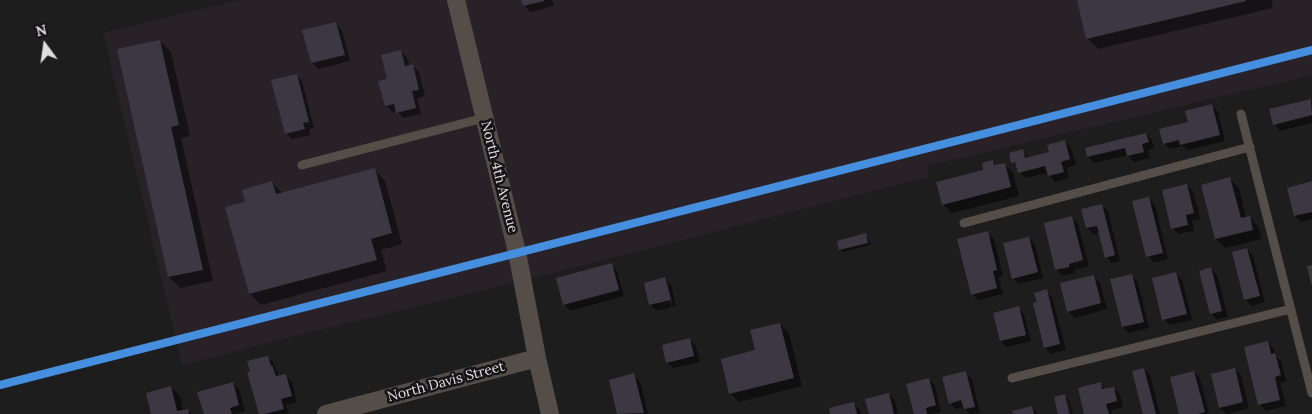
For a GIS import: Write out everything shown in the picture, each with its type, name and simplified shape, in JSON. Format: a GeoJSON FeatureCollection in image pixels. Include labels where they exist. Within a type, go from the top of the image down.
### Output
{"type":"FeatureCollection","features":[{"type":"Feature","properties":{"kind":"street","name":"North 4th Avenue"},"geometry":{"type":"LineString","coordinates":[[456,0],[517,252],[537,358],[550,414]]}},
{"type":"Feature","properties":{"kind":"street","name":"North Davis Street"},"geometry":{"type":"LineString","coordinates":[[326,414],[537,358]]}},
{"type":"Feature","properties":{"kind":"lane"},"geometry":{"type":"LineString","coordinates":[[1241,114],[1312,393]]}},
{"type":"Feature","properties":{"kind":"lane"},"geometry":{"type":"LineString","coordinates":[[302,165],[484,118]]}},
{"type":"Feature","properties":{"kind":"lane"},"geometry":{"type":"LineString","coordinates":[[964,223],[1250,147]]}},
{"type":"Feature","properties":{"kind":"lane"},"geometry":{"type":"LineString","coordinates":[[1012,378],[1291,309]]}},
{"type":"Feature","properties":{"kind":"shaded area"},"geometry":{"type":"Polygon","coordinates":[[[240,0],[1312,0],[1312,75],[927,166],[929,177],[182,365],[103,33],[240,0]]]}},
{"type":"Feature","properties":{"kind":"building"},"geometry":{"type":"Polygon","coordinates":[[[521,0],[544,0],[544,1],[523,6],[521,0]]]}},
{"type":"Feature","properties":{"kind":"building"},"geometry":{"type":"Polygon","coordinates":[[[1077,0],[1246,0],[1246,1],[1086,39],[1077,0]]]}},
{"type":"Feature","properties":{"kind":"building"},"geometry":{"type":"Polygon","coordinates":[[[336,22],[345,55],[311,63],[302,30],[336,22]]]}},
{"type":"Feature","properties":{"kind":"building"},"geometry":{"type":"Polygon","coordinates":[[[160,40],[179,125],[171,127],[203,270],[168,277],[117,49],[160,40]]]}},
{"type":"Feature","properties":{"kind":"building"},"geometry":{"type":"Polygon","coordinates":[[[401,50],[405,66],[413,64],[419,90],[412,91],[416,108],[396,113],[394,104],[385,106],[378,81],[387,79],[381,55],[401,50]]]}},
{"type":"Feature","properties":{"kind":"building"},"geometry":{"type":"Polygon","coordinates":[[[297,74],[309,122],[303,123],[305,129],[285,134],[271,80],[297,74]]]}},
{"type":"Feature","properties":{"kind":"building"},"geometry":{"type":"Polygon","coordinates":[[[1311,99],[1312,115],[1273,125],[1269,109],[1311,99]]]}},
{"type":"Feature","properties":{"kind":"building"},"geometry":{"type":"Polygon","coordinates":[[[1212,104],[1220,135],[1180,145],[1179,140],[1163,144],[1159,129],[1188,122],[1185,111],[1212,104]]]}},
{"type":"Feature","properties":{"kind":"building"},"geometry":{"type":"Polygon","coordinates":[[[1146,133],[1149,142],[1142,144],[1144,152],[1127,156],[1125,148],[1087,157],[1085,148],[1146,133]]]}},
{"type":"Feature","properties":{"kind":"building"},"geometry":{"type":"Polygon","coordinates":[[[1065,140],[1070,159],[1061,162],[1064,172],[1048,176],[1045,166],[1018,173],[1015,162],[1011,163],[1009,153],[1023,149],[1025,158],[1049,152],[1047,145],[1065,140]]]}},
{"type":"Feature","properties":{"kind":"building"},"geometry":{"type":"Polygon","coordinates":[[[993,160],[994,165],[1005,163],[1011,187],[942,205],[936,182],[983,170],[982,163],[993,160]]]}},
{"type":"Feature","properties":{"kind":"building"},"geometry":{"type":"Polygon","coordinates":[[[375,168],[392,233],[371,239],[377,260],[249,294],[225,207],[245,202],[242,190],[272,181],[276,194],[375,168]]]}},
{"type":"Feature","properties":{"kind":"building"},"geometry":{"type":"Polygon","coordinates":[[[1230,177],[1241,218],[1250,216],[1253,230],[1215,239],[1201,185],[1230,177]]]}},
{"type":"Feature","properties":{"kind":"building"},"geometry":{"type":"Polygon","coordinates":[[[1312,181],[1312,212],[1294,216],[1287,188],[1312,181]]]}},
{"type":"Feature","properties":{"kind":"building"},"geometry":{"type":"Polygon","coordinates":[[[1187,184],[1194,213],[1186,215],[1188,225],[1171,229],[1162,190],[1187,184]]]}},
{"type":"Feature","properties":{"kind":"building"},"geometry":{"type":"Polygon","coordinates":[[[1149,197],[1163,253],[1146,257],[1132,201],[1149,197]]]}},
{"type":"Feature","properties":{"kind":"building"},"geometry":{"type":"Polygon","coordinates":[[[1102,204],[1115,255],[1105,258],[1097,226],[1086,228],[1081,209],[1102,204]]]}},
{"type":"Feature","properties":{"kind":"building"},"geometry":{"type":"Polygon","coordinates":[[[1072,216],[1083,260],[1069,264],[1069,267],[1055,270],[1044,223],[1072,216]]]}},
{"type":"Feature","properties":{"kind":"building"},"geometry":{"type":"Polygon","coordinates":[[[988,231],[997,270],[993,271],[997,288],[971,295],[957,239],[988,231]]]}},
{"type":"Feature","properties":{"kind":"building"},"geometry":{"type":"Polygon","coordinates":[[[866,233],[868,243],[839,250],[837,241],[866,233]]]}},
{"type":"Feature","properties":{"kind":"building"},"geometry":{"type":"Polygon","coordinates":[[[1029,237],[1038,272],[1012,279],[1003,243],[1029,237]]]}},
{"type":"Feature","properties":{"kind":"building"},"geometry":{"type":"Polygon","coordinates":[[[1247,248],[1260,296],[1244,300],[1232,252],[1247,248]]]}},
{"type":"Feature","properties":{"kind":"building"},"geometry":{"type":"Polygon","coordinates":[[[612,263],[619,290],[563,305],[556,278],[612,263]]]}},
{"type":"Feature","properties":{"kind":"building"},"geometry":{"type":"Polygon","coordinates":[[[1312,265],[1312,284],[1311,284],[1307,266],[1312,265]]]}},
{"type":"Feature","properties":{"kind":"building"},"geometry":{"type":"Polygon","coordinates":[[[1211,267],[1222,311],[1210,314],[1199,271],[1211,267]]]}},
{"type":"Feature","properties":{"kind":"building"},"geometry":{"type":"Polygon","coordinates":[[[1176,272],[1187,314],[1162,320],[1152,278],[1176,272]]]}},
{"type":"Feature","properties":{"kind":"building"},"geometry":{"type":"Polygon","coordinates":[[[1132,274],[1144,322],[1122,327],[1110,279],[1132,274]]]}},
{"type":"Feature","properties":{"kind":"building"},"geometry":{"type":"Polygon","coordinates":[[[1094,275],[1101,303],[1067,312],[1060,283],[1094,275]]]}},
{"type":"Feature","properties":{"kind":"building"},"geometry":{"type":"Polygon","coordinates":[[[665,277],[671,300],[649,305],[644,283],[665,277]]]}},
{"type":"Feature","properties":{"kind":"building"},"geometry":{"type":"Polygon","coordinates":[[[1047,289],[1060,344],[1044,348],[1033,303],[1037,302],[1034,293],[1047,289]]]}},
{"type":"Feature","properties":{"kind":"building"},"geometry":{"type":"Polygon","coordinates":[[[1019,306],[1026,335],[1000,341],[993,313],[1019,306]]]}},
{"type":"Feature","properties":{"kind":"building"},"geometry":{"type":"Polygon","coordinates":[[[780,323],[794,378],[729,394],[721,359],[755,350],[750,330],[780,323]]]}},
{"type":"Feature","properties":{"kind":"building"},"geometry":{"type":"Polygon","coordinates":[[[690,338],[694,356],[666,363],[662,345],[690,338]]]}},
{"type":"Feature","properties":{"kind":"building"},"geometry":{"type":"Polygon","coordinates":[[[1268,341],[1271,354],[1275,353],[1281,375],[1275,377],[1280,400],[1258,405],[1244,347],[1268,341]]]}},
{"type":"Feature","properties":{"kind":"building"},"geometry":{"type":"Polygon","coordinates":[[[268,356],[276,376],[286,374],[292,396],[281,399],[284,409],[259,414],[247,372],[250,371],[247,361],[268,356]]]}},
{"type":"Feature","properties":{"kind":"building"},"geometry":{"type":"Polygon","coordinates":[[[1144,368],[1156,414],[1143,414],[1132,371],[1144,368]]]}},
{"type":"Feature","properties":{"kind":"building"},"geometry":{"type":"Polygon","coordinates":[[[1235,368],[1243,402],[1219,408],[1211,374],[1235,368]]]}},
{"type":"Feature","properties":{"kind":"building"},"geometry":{"type":"Polygon","coordinates":[[[966,371],[975,407],[964,409],[961,400],[949,404],[942,377],[966,371]]]}},
{"type":"Feature","properties":{"kind":"building"},"geometry":{"type":"Polygon","coordinates":[[[1194,371],[1205,412],[1179,414],[1170,377],[1194,371]]]}},
{"type":"Feature","properties":{"kind":"building"},"geometry":{"type":"Polygon","coordinates":[[[634,373],[644,413],[617,414],[609,380],[634,373]]]}},
{"type":"Feature","properties":{"kind":"building"},"geometry":{"type":"Polygon","coordinates":[[[929,378],[936,405],[926,408],[927,414],[914,414],[906,384],[929,378]]]}},
{"type":"Feature","properties":{"kind":"building"},"geometry":{"type":"Polygon","coordinates":[[[233,382],[239,405],[230,408],[232,414],[204,414],[197,392],[233,382]]]}},
{"type":"Feature","properties":{"kind":"building"},"geometry":{"type":"Polygon","coordinates":[[[1101,382],[1102,389],[1114,387],[1117,401],[1106,404],[1109,414],[1084,414],[1078,388],[1101,382]]]}},
{"type":"Feature","properties":{"kind":"building"},"geometry":{"type":"Polygon","coordinates":[[[171,386],[177,411],[188,409],[189,414],[151,414],[146,393],[171,386]]]}},
{"type":"Feature","properties":{"kind":"building"},"geometry":{"type":"Polygon","coordinates":[[[889,393],[894,414],[869,414],[865,399],[889,393]]]}},
{"type":"Feature","properties":{"kind":"building"},"geometry":{"type":"Polygon","coordinates":[[[1065,394],[1069,414],[1058,414],[1054,397],[1065,394]]]}},
{"type":"Feature","properties":{"kind":"building"},"geometry":{"type":"Polygon","coordinates":[[[854,402],[857,414],[830,414],[829,408],[854,402]]]}},
{"type":"Feature","properties":{"kind":"building"},"geometry":{"type":"Polygon","coordinates":[[[1032,406],[1034,414],[1013,414],[1012,411],[1032,406]]]}},
{"type":"Feature","properties":{"kind":"cycle path"},"geometry":{"type":"LineString","coordinates":[[0,385],[1312,50]]}}]}
